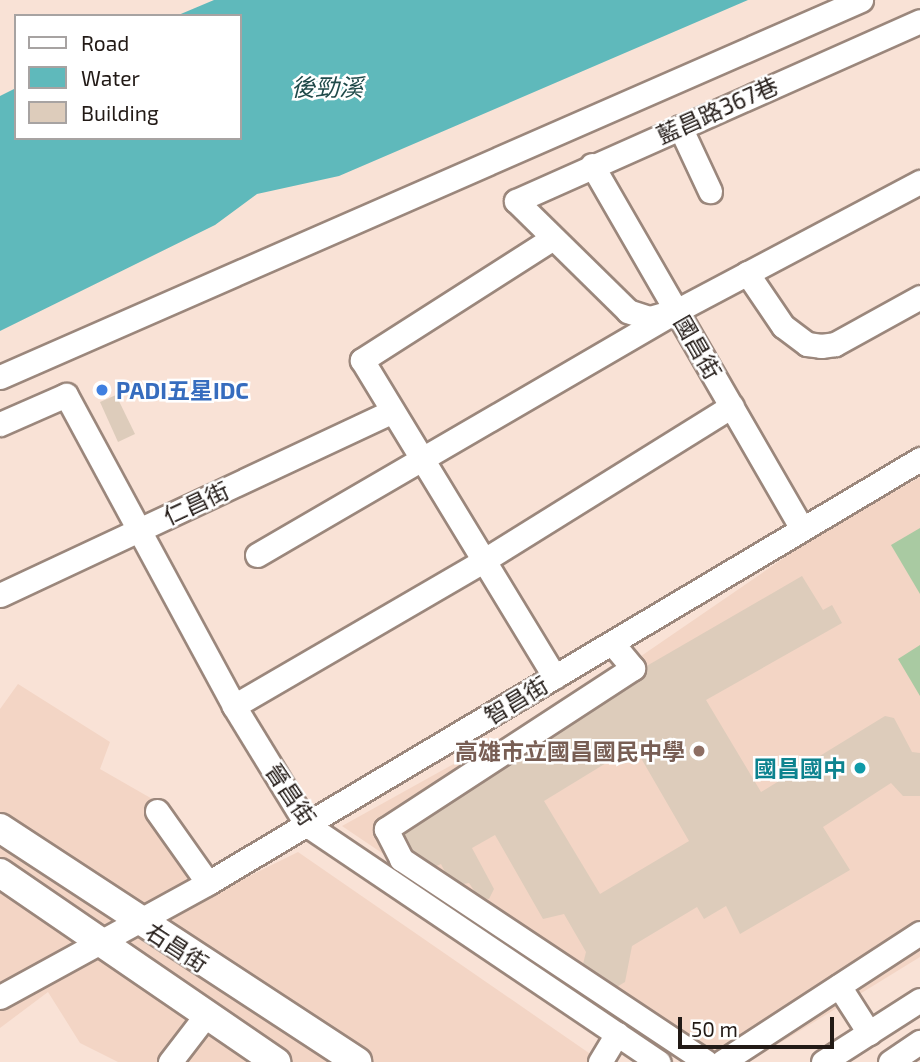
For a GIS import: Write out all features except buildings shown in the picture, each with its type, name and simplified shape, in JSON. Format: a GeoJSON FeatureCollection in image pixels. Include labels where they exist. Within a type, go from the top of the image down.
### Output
{"type":"FeatureCollection","features":[{"type":"Feature","properties":{"kind":"main road","name":"右昌街"},"geometry":{"type":"LineString","coordinates":[[0,828],[139,923],[357,1062]]}},
{"type":"Feature","properties":{"kind":"main road","name":"右昌街"},"geometry":{"type":"LineString","coordinates":[[0,873],[276,1062]]}},
{"type":"Feature","properties":{"kind":"street"},"geometry":{"type":"LineString","coordinates":[[0,377],[861,0]]}},
{"type":"Feature","properties":{"kind":"street","name":"藍昌路367巷"},"geometry":{"type":"LineString","coordinates":[[553,238],[516,201],[920,21]]}},
{"type":"Feature","properties":{"kind":"street"},"geometry":{"type":"LineString","coordinates":[[680,127],[710,191]]}},
{"type":"Feature","properties":{"kind":"street","name":"國昌街"},"geometry":{"type":"LineString","coordinates":[[592,165],[802,529]]}},
{"type":"Feature","properties":{"kind":"street"},"geometry":{"type":"LineString","coordinates":[[257,555],[678,310],[920,182]]}},
{"type":"Feature","properties":{"kind":"street"},"geometry":{"type":"LineString","coordinates":[[555,677],[391,412],[362,360],[553,238],[628,311],[649,318],[678,310]]}},
{"type":"Feature","properties":{"kind":"street"},"geometry":{"type":"LineString","coordinates":[[747,273],[783,326],[807,344],[821,346],[835,344],[920,297]]}},
{"type":"Feature","properties":{"kind":"street","name":"晉昌街"},"geometry":{"type":"LineString","coordinates":[[0,424],[66,395],[234,706],[307,825],[612,1052],[659,1062]]}},
{"type":"Feature","properties":{"kind":"street"},"geometry":{"type":"LineString","coordinates":[[234,706],[483,561],[732,406]]}},
{"type":"Feature","properties":{"kind":"street","name":"仁昌街"},"geometry":{"type":"LineString","coordinates":[[0,595],[391,412]]}},
{"type":"Feature","properties":{"kind":"street","name":"智昌街"},"geometry":{"type":"LineString","coordinates":[[0,997],[208,883],[920,459]]}},
{"type":"Feature","properties":{"kind":"street"},"geometry":{"type":"LineString","coordinates":[[612,643],[633,668],[386,829],[401,859],[706,1062]]}},
{"type":"Feature","properties":{"kind":"street"},"geometry":{"type":"LineString","coordinates":[[157,811],[208,883]]}},
{"type":"Feature","properties":{"kind":"street"},"geometry":{"type":"LineString","coordinates":[[722,1062],[920,933]]}},
{"type":"Feature","properties":{"kind":"street"},"geometry":{"type":"LineString","coordinates":[[839,986],[869,1032]]}},
{"type":"Feature","properties":{"kind":"street"},"geometry":{"type":"LineString","coordinates":[[823,1062],[920,1000]]}},
{"type":"Feature","properties":{"kind":"street"},"geometry":{"type":"LineString","coordinates":[[170,1062],[206,1015]]}},
{"type":"Feature","properties":{"kind":"street"},"geometry":{"type":"LineString","coordinates":[[890,1062],[920,1042]]}},
{"type":"Feature","properties":{"kind":"shaded area","name":"高雄市立國昌國民中學"},"geometry":{"type":"Polygon","coordinates":[[[920,477],[920,957],[749,1062],[691,1062],[342,826],[612,676],[813,538],[920,477]]]}},
{"type":"Feature","properties":{"kind":"shaded area"},"geometry":{"type":"Polygon","coordinates":[[[18,684],[110,742],[100,769],[168,808],[225,888],[298,852],[602,1062],[118,1062],[80,1043],[48,992],[0,1028],[0,709],[18,684]]]}},
{"type":"Feature","properties":{"kind":"green space"},"geometry":{"type":"Polygon","coordinates":[[[920,528],[920,594],[891,545],[920,528]]]}},
{"type":"Feature","properties":{"kind":"green space"},"geometry":{"type":"Polygon","coordinates":[[[920,645],[920,696],[898,659],[920,645]]]}},
{"type":"Feature","properties":{"kind":"water","name":"後勁溪"},"geometry":{"type":"Polygon","coordinates":[[[214,0],[748,0],[339,176],[257,194],[215,225],[0,331],[0,96],[14,89],[14,140],[242,140],[242,14],[181,14],[214,0]]]}},
{"type":"Feature","properties":{"kind":"place","name":"PADI五星IDC"},"geometry":{"type":"Point","coordinates":[102,390]}},
{"type":"Feature","properties":{"kind":"place","name":"高雄市立國昌國民中學"},"geometry":{"type":"Point","coordinates":[699,751]}},
{"type":"Feature","properties":{"kind":"place","name":"國昌國中"},"geometry":{"type":"Point","coordinates":[860,768]}}]}
